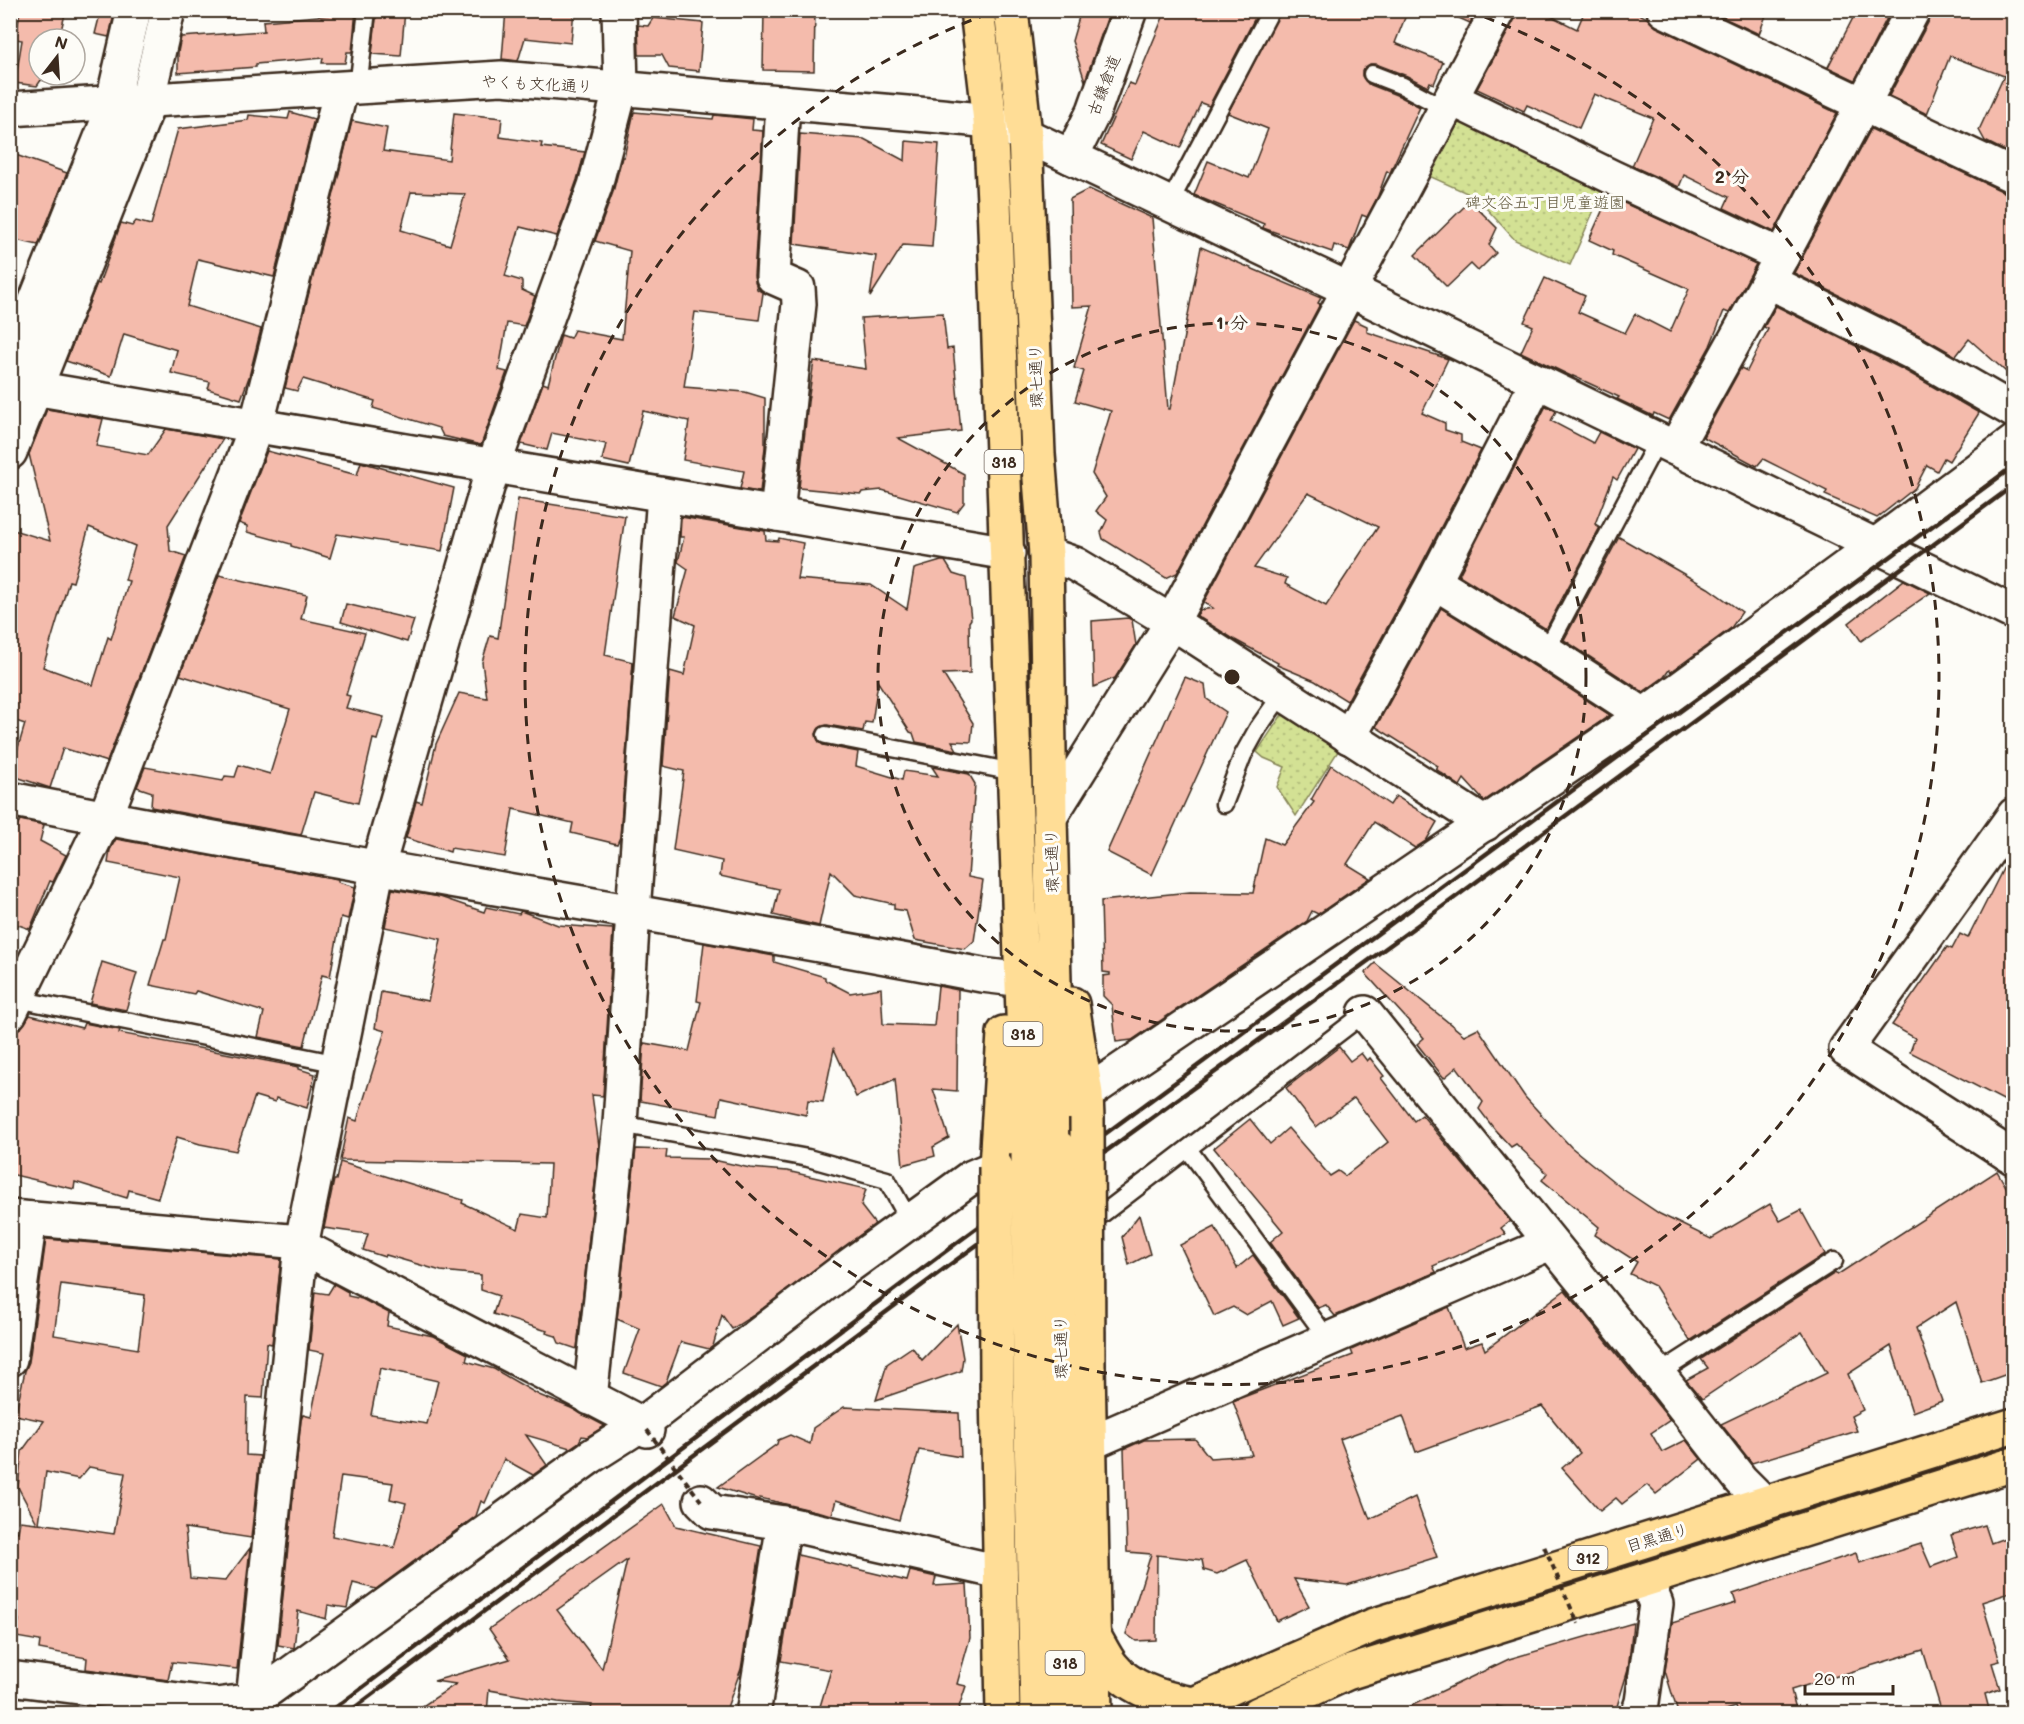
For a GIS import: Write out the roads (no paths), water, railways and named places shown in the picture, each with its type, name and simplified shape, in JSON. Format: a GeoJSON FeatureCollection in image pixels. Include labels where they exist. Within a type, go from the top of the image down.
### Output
{"type":"FeatureCollection","features":[{"type":"Feature","properties":{"kind":"main road","name":"環七通り"},"geometry":{"type":"LineString","coordinates":[[977,10],[990,122],[1008,553],[1018,915],[1043,1150],[1060,1375],[1049,1613],[1037,1713]]}},
{"type":"Feature","properties":{"kind":"main road","name":"環七通り"},"geometry":{"type":"LineString","coordinates":[[1011,10],[1025,135],[1038,442],[1046,554],[1052,914],[1043,1150]]}},
{"type":"Feature","properties":{"kind":"main road"},"geometry":{"type":"LineString","coordinates":[[1052,914],[1072,1006],[1086,1107],[1088,1225],[1060,1375],[1089,1443],[1095,1713]]}},
{"type":"Feature","properties":{"kind":"main road"},"geometry":{"type":"LineString","coordinates":[[1003,1713],[996,1167],[1007,978],[1018,915]]}},
{"type":"Feature","properties":{"kind":"main road","name":"目黒通り"},"geometry":{"type":"LineString","coordinates":[[1182,1708],[1372,1626],[2013,1425]]}},
{"type":"Feature","properties":{"kind":"main road","name":"312"},"geometry":{"type":"LineString","coordinates":[[1258,1713],[1347,1672],[2013,1464]]}},
{"type":"Feature","properties":{"kind":"main road","name":"環七通り"},"geometry":{"type":"LineString","coordinates":[[1049,1613],[1066,1713]]}},
{"type":"Feature","properties":{"kind":"main road"},"geometry":{"type":"LineString","coordinates":[[1095,1636],[1111,1665],[1134,1684],[1182,1708]]}},
{"type":"Feature","properties":{"kind":"street"},"geometry":{"type":"LineString","coordinates":[[10,365],[113,104],[134,10]]}},
{"type":"Feature","properties":{"kind":"street"},"geometry":{"type":"LineString","coordinates":[[10,452],[23,387],[144,115],[168,10]]}},
{"type":"Feature","properties":{"kind":"street"},"geometry":{"type":"LineString","coordinates":[[245,1707],[301,1246],[378,866],[493,467],[595,186],[621,87],[619,10]]}},
{"type":"Feature","properties":{"kind":"street","name":"古鎌倉道"},"geometry":{"type":"LineString","coordinates":[[1071,157],[1094,111],[1130,10]]}},
{"type":"Feature","properties":{"kind":"street"},"geometry":{"type":"LineString","coordinates":[[1050,817],[1172,622],[1498,10]]}},
{"type":"Feature","properties":{"kind":"street"},"geometry":{"type":"LineString","coordinates":[[1664,10],[2013,176]]}},
{"type":"Feature","properties":{"kind":"street"},"geometry":{"type":"LineString","coordinates":[[1667,444],[1775,268],[1913,10]]}},
{"type":"Feature","properties":{"kind":"street","name":"やくも文化通り"},"geometry":{"type":"LineString","coordinates":[[10,109],[501,78],[990,122],[1025,135],[1876,545],[2012,607]]}},
{"type":"Feature","properties":{"kind":"street"},"geometry":{"type":"LineString","coordinates":[[14,1006],[105,818],[256,427],[350,88]]}},
{"type":"Feature","properties":{"kind":"street"},"geometry":{"type":"LineString","coordinates":[[777,514],[799,304],[798,288],[773,277],[783,102]]}},
{"type":"Feature","properties":{"kind":"street"},"geometry":{"type":"LineString","coordinates":[[1449,104],[1612,177],[1775,268],[2013,411]]}},
{"type":"Feature","properties":{"kind":"street"},"geometry":{"type":"LineString","coordinates":[[1349,737],[1434,582],[1537,382]]}},
{"type":"Feature","properties":{"kind":"street"},"geometry":{"type":"LineString","coordinates":[[23,387],[1008,553]]}},
{"type":"Feature","properties":{"kind":"street"},"geometry":{"type":"LineString","coordinates":[[1086,1107],[1485,824],[1644,715],[2013,442]]}},
{"type":"Feature","properties":{"kind":"street"},"geometry":{"type":"LineString","coordinates":[[590,1398],[620,1124],[633,911],[664,495]]}},
{"type":"Feature","properties":{"kind":"street"},"geometry":{"type":"LineString","coordinates":[[1046,554],[1075,564],[1172,622],[1485,824]]}},
{"type":"Feature","properties":{"kind":"street"},"geometry":{"type":"LineString","coordinates":[[1434,582],[1644,715]]}},
{"type":"Feature","properties":{"kind":"street"},"geometry":{"type":"LineString","coordinates":[[10,799],[105,818],[1007,978]]}},
{"type":"Feature","properties":{"kind":"street"},"geometry":{"type":"LineString","coordinates":[[2013,814],[1846,1049],[2013,1158]]}},
{"type":"Feature","properties":{"kind":"street"},"geometry":{"type":"LineString","coordinates":[[1365,1013],[1658,1374],[1741,1480],[1764,1503]]}},
{"type":"Feature","properties":{"kind":"street"},"geometry":{"type":"LineString","coordinates":[[10,1678],[245,1707],[590,1457],[644,1427],[792,1308],[970,1178],[996,1167]]}},
{"type":"Feature","properties":{"kind":"street"},"geometry":{"type":"LineString","coordinates":[[10,1359],[20,1218],[289,1241],[644,1427]]}},
{"type":"Feature","properties":{"kind":"street"},"geometry":{"type":"LineString","coordinates":[[1089,1443],[1551,1243]]}},
{"type":"Feature","properties":{"kind":"street"},"geometry":{"type":"LineString","coordinates":[[701,1501],[712,1512],[784,1523],[1000,1572]]}},
{"type":"Feature","properties":{"kind":"street"},"geometry":{"type":"LineString","coordinates":[[753,1713],[784,1523]]}},
{"type":"Feature","properties":{"kind":"street"},"geometry":{"type":"LineString","coordinates":[[1638,1713],[1642,1702],[1656,1604],[1647,1580]]}},
{"type":"Feature","properties":{"kind":"lane"},"geometry":{"type":"LineString","coordinates":[[350,88],[367,10]]}},
{"type":"Feature","properties":{"kind":"lane"},"geometry":{"type":"LineString","coordinates":[[1169,204],[1271,10]]}},
{"type":"Feature","properties":{"kind":"lane"},"geometry":{"type":"LineString","coordinates":[[1372,74],[1449,104]]}},
{"type":"Feature","properties":{"kind":"lane"},"geometry":{"type":"LineString","coordinates":[[1546,651],[1667,444]]}},
{"type":"Feature","properties":{"kind":"lane"},"geometry":{"type":"LineString","coordinates":[[1224,804],[1243,755],[1258,728],[1282,694]]}},
{"type":"Feature","properties":{"kind":"lane"},"geometry":{"type":"LineString","coordinates":[[826,735],[1014,772]]}},
{"type":"Feature","properties":{"kind":"lane"},"geometry":{"type":"LineString","coordinates":[[14,1006],[339,1064]]}},
{"type":"Feature","properties":{"kind":"lane"},"geometry":{"type":"LineString","coordinates":[[1088,1225],[1365,1013]]}},
{"type":"Feature","properties":{"kind":"lane"},"geometry":{"type":"LineString","coordinates":[[620,1124],[808,1158],[886,1180],[910,1222]]}},
{"type":"Feature","properties":{"kind":"lane"},"geometry":{"type":"LineString","coordinates":[[1188,1149],[1329,1339]]}},
{"type":"Feature","properties":{"kind":"lane"},"geometry":{"type":"LineString","coordinates":[[1658,1374],[1834,1261]]}},
{"type":"Feature","properties":{"kind":"railway"},"geometry":{"type":"LineString","coordinates":[[327,1714],[958,1242],[2014,466]]}},
{"type":"Feature","properties":{"kind":"railway"},"geometry":{"type":"LineString","coordinates":[[346,1714],[948,1266],[1430,916],[2014,485]]}},
{"type":"Feature","properties":{"kind":"park label","name":"碑文谷五丁目児童遊園"},"geometry":{"type":"Point","coordinates":[1545,201]}}]}
